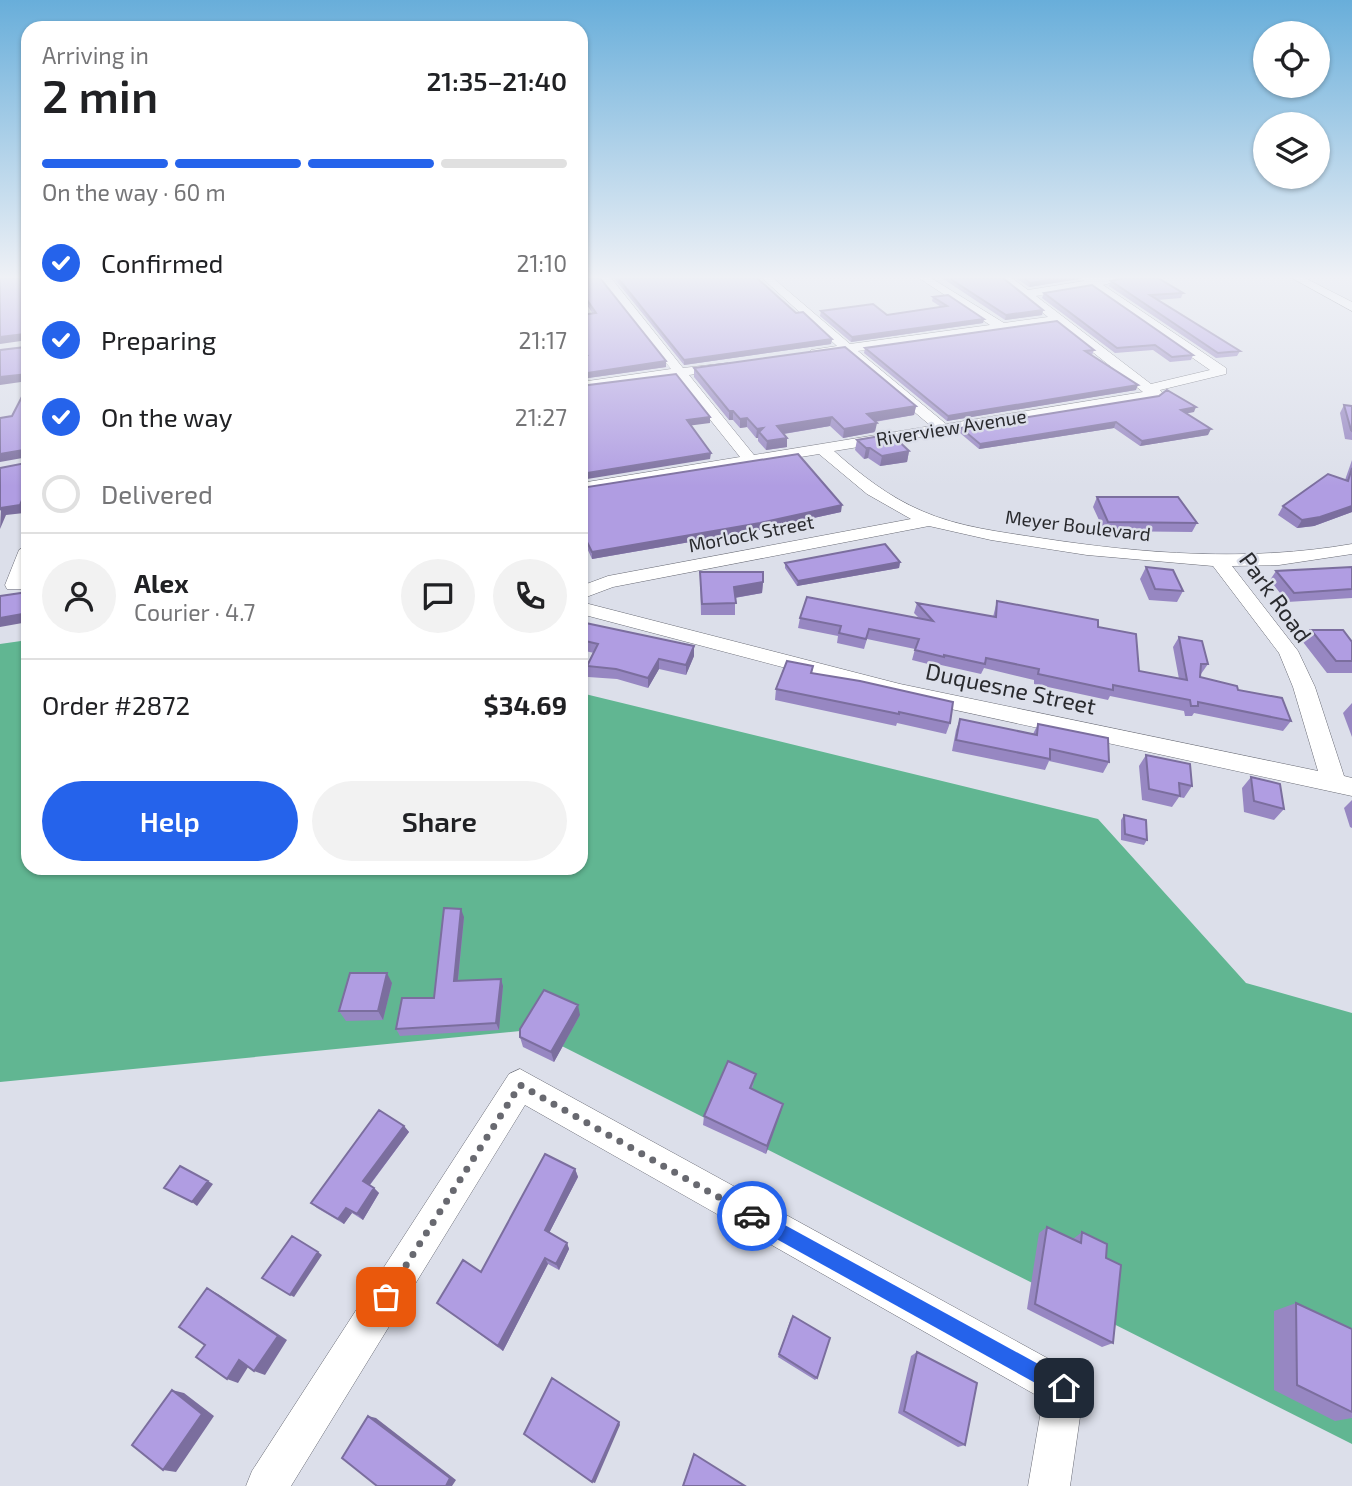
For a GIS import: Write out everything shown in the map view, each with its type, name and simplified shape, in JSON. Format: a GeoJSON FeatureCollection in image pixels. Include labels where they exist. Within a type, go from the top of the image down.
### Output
{"type":"FeatureCollection","features":[{"type":"Feature","properties":{"kind":"street"},"geometry":{"type":"LineString","coordinates":[[661,347],[749,459]]}},
{"type":"Feature","properties":{"kind":"street"},"geometry":{"type":"LineString","coordinates":[[797,356],[854,347]]}},
{"type":"Feature","properties":{"kind":"street"},"geometry":{"type":"LineString","coordinates":[[1097,347],[1152,391]]}},
{"type":"Feature","properties":{"kind":"street","name":"Riverview Avenue"},"geometry":{"type":"LineString","coordinates":[[588,487],[943,429],[1152,391],[1222,371],[1187,347]]}},
{"type":"Feature","properties":{"kind":"street"},"geometry":{"type":"LineString","coordinates":[[849,348],[943,429]]}},
{"type":"Feature","properties":{"kind":"street"},"geometry":{"type":"LineString","coordinates":[[588,385],[733,365]]}},
{"type":"Feature","properties":{"kind":"street","name":"Meyer Boulevard"},"geometry":{"type":"LineString","coordinates":[[822,448],[860,483],[931,520],[1009,539],[1080,549],[1218,560],[1269,558],[1352,549]]}},
{"type":"Feature","properties":{"kind":"street","name":"Morlock Street"},"geometry":{"type":"LineString","coordinates":[[588,590],[608,582],[931,520]]}},
{"type":"Feature","properties":{"kind":"street","name":"Park Road"},"geometry":{"type":"LineString","coordinates":[[1218,560],[1288,651],[1343,785]]}},
{"type":"Feature","properties":{"kind":"street"},"geometry":{"type":"LineString","coordinates":[[14,585],[21,568]]}},
{"type":"Feature","properties":{"kind":"street","name":"Duquesne Street"},"geometry":{"type":"LineString","coordinates":[[588,610],[900,691],[1343,785]]}},
{"type":"Feature","properties":{"kind":"street"},"geometry":{"type":"LineString","coordinates":[[267,1486],[520,1085],[1064,1388],[1049,1486]]}},
{"type":"Feature","properties":{"kind":"green space"},"geometry":{"type":"Polygon","coordinates":[[[21,641],[21,875],[588,875],[588,695],[1098,819],[1246,983],[1352,1013],[1352,1444],[530,1030],[0,1082],[0,644],[21,641]]]}},
{"type":"Feature","properties":{"kind":"building"},"geometry":{"type":"Polygon","coordinates":[[[21,347],[21,375],[0,377],[0,350],[21,347]]]}},
{"type":"Feature","properties":{"kind":"building"},"geometry":{"type":"Polygon","coordinates":[[[588,347],[655,347],[666,361],[588,373],[588,347]]]}},
{"type":"Feature","properties":{"kind":"building"},"geometry":{"type":"Polygon","coordinates":[[[674,347],[773,347],[684,360],[674,347]]]}},
{"type":"Feature","properties":{"kind":"building"},"geometry":{"type":"Polygon","coordinates":[[[845,347],[916,406],[867,414],[877,423],[844,429],[832,417],[777,426],[787,438],[767,441],[759,432],[763,428],[757,429],[747,418],[740,419],[733,411],[729,411],[694,368],[845,347]]]}},
{"type":"Feature","properties":{"kind":"building"},"geometry":{"type":"Polygon","coordinates":[[[1091,347],[1094,350],[1085,351],[1138,385],[948,416],[865,348],[1091,347]]]}},
{"type":"Feature","properties":{"kind":"building"},"geometry":{"type":"Polygon","coordinates":[[[1158,347],[1182,347],[1193,355],[1172,357],[1158,347]]]}},
{"type":"Feature","properties":{"kind":"building"},"geometry":{"type":"Polygon","coordinates":[[[1210,347],[1234,347],[1240,351],[1218,353],[1210,347]]]}},
{"type":"Feature","properties":{"kind":"building"},"geometry":{"type":"Polygon","coordinates":[[[676,374],[710,417],[687,420],[711,453],[588,473],[588,385],[676,374]]]}},
{"type":"Feature","properties":{"kind":"building"},"geometry":{"type":"Polygon","coordinates":[[[1167,390],[1196,407],[1181,410],[1211,429],[1142,441],[1116,422],[980,444],[961,428],[1159,396],[1167,390]]]}},
{"type":"Feature","properties":{"kind":"building"},"geometry":{"type":"Polygon","coordinates":[[[21,399],[21,450],[0,454],[0,418],[12,416],[21,399]]]}},
{"type":"Feature","properties":{"kind":"building"},"geometry":{"type":"Polygon","coordinates":[[[1344,405],[1352,406],[1352,431],[1351,430],[1344,405]]]}},
{"type":"Feature","properties":{"kind":"building"},"geometry":{"type":"Polygon","coordinates":[[[891,434],[909,451],[882,456],[857,440],[891,434]]]}},
{"type":"Feature","properties":{"kind":"building"},"geometry":{"type":"Polygon","coordinates":[[[798,454],[842,505],[760,523],[592,552],[588,544],[588,487],[798,454]]]}},
{"type":"Feature","properties":{"kind":"building"},"geometry":{"type":"Polygon","coordinates":[[[21,464],[20,505],[0,510],[0,468],[21,464]]]}},
{"type":"Feature","properties":{"kind":"building"},"geometry":{"type":"Polygon","coordinates":[[[1352,468],[1352,506],[1302,520],[1283,506],[1328,474],[1348,481],[1352,468]]]}},
{"type":"Feature","properties":{"kind":"building"},"geometry":{"type":"Polygon","coordinates":[[[1097,497],[1178,497],[1197,523],[1108,522],[1097,497]]]}},
{"type":"Feature","properties":{"kind":"building"},"geometry":{"type":"Polygon","coordinates":[[[885,544],[900,562],[798,581],[785,563],[885,544]]]}},
{"type":"Feature","properties":{"kind":"building"},"geometry":{"type":"Polygon","coordinates":[[[1146,567],[1173,570],[1183,591],[1155,589],[1146,567]]]}},
{"type":"Feature","properties":{"kind":"building"},"geometry":{"type":"Polygon","coordinates":[[[1352,567],[1352,589],[1294,593],[1276,571],[1352,567]]]}},
{"type":"Feature","properties":{"kind":"building"},"geometry":{"type":"Polygon","coordinates":[[[700,572],[763,572],[763,582],[734,587],[736,603],[702,604],[700,572]]]}},
{"type":"Feature","properties":{"kind":"building"},"geometry":{"type":"Polygon","coordinates":[[[21,593],[21,614],[0,618],[0,596],[21,593]]]}},
{"type":"Feature","properties":{"kind":"building"},"geometry":{"type":"Polygon","coordinates":[[[807,597],[933,621],[917,603],[996,617],[997,601],[1098,620],[1098,627],[1136,634],[1139,671],[1187,680],[1179,637],[1202,641],[1208,664],[1201,664],[1200,677],[1237,686],[1238,690],[1282,698],[1291,721],[1198,702],[1198,706],[1191,706],[1190,700],[1113,685],[1113,690],[1038,674],[1039,669],[986,658],[985,664],[944,657],[915,650],[919,639],[869,629],[866,639],[839,633],[841,626],[800,618],[807,597]]]}},
{"type":"Feature","properties":{"kind":"building"},"geometry":{"type":"Polygon","coordinates":[[[588,623],[694,646],[686,665],[659,659],[648,678],[616,669],[588,666],[598,644],[588,642],[588,623]]]}},
{"type":"Feature","properties":{"kind":"building"},"geometry":{"type":"Polygon","coordinates":[[[1311,630],[1343,630],[1352,642],[1352,661],[1336,661],[1311,630]]]}},
{"type":"Feature","properties":{"kind":"building"},"geometry":{"type":"Polygon","coordinates":[[[787,661],[813,666],[811,673],[953,702],[950,723],[776,689],[787,661]]]}},
{"type":"Feature","properties":{"kind":"building"},"geometry":{"type":"Polygon","coordinates":[[[960,719],[1037,735],[1038,724],[1108,738],[1109,762],[1050,749],[1050,759],[956,740],[960,719]]]}},
{"type":"Feature","properties":{"kind":"building"},"geometry":{"type":"Polygon","coordinates":[[[1146,755],[1190,764],[1192,786],[1179,783],[1180,796],[1149,789],[1146,755]]]}},
{"type":"Feature","properties":{"kind":"building"},"geometry":{"type":"Polygon","coordinates":[[[1251,777],[1280,784],[1284,809],[1254,801],[1251,777]]]}},
{"type":"Feature","properties":{"kind":"building"},"geometry":{"type":"Polygon","coordinates":[[[1124,815],[1146,820],[1147,840],[1125,834],[1124,815]]]}},
{"type":"Feature","properties":{"kind":"building"},"geometry":{"type":"Polygon","coordinates":[[[444,908],[461,909],[454,981],[501,979],[496,1023],[396,1029],[402,998],[434,998],[444,908]]]}},
{"type":"Feature","properties":{"kind":"building"},"geometry":{"type":"Polygon","coordinates":[[[350,973],[387,973],[378,1011],[339,1011],[350,973]]]}},
{"type":"Feature","properties":{"kind":"building"},"geometry":{"type":"Polygon","coordinates":[[[544,990],[578,1005],[551,1052],[520,1037],[520,1029],[544,990]]]}},
{"type":"Feature","properties":{"kind":"building"},"geometry":{"type":"Polygon","coordinates":[[[728,1061],[756,1074],[750,1088],[783,1104],[767,1146],[704,1116],[728,1061]]]}},
{"type":"Feature","properties":{"kind":"building"},"geometry":{"type":"Polygon","coordinates":[[[379,1110],[404,1126],[363,1181],[374,1188],[357,1214],[346,1208],[338,1219],[311,1203],[379,1110]]]}},
{"type":"Feature","properties":{"kind":"building"},"geometry":{"type":"Polygon","coordinates":[[[545,1154],[575,1169],[545,1230],[567,1243],[556,1264],[545,1258],[498,1346],[437,1303],[463,1260],[481,1272],[545,1154]]]}},
{"type":"Feature","properties":{"kind":"building"},"geometry":{"type":"Polygon","coordinates":[[[180,1166],[208,1181],[192,1202],[164,1188],[180,1166]]]}},
{"type":"Feature","properties":{"kind":"building"},"geometry":{"type":"Polygon","coordinates":[[[1047,1227],[1081,1243],[1082,1232],[1107,1244],[1106,1258],[1121,1265],[1113,1343],[1035,1304],[1047,1227]]]}},
{"type":"Feature","properties":{"kind":"building"},"geometry":{"type":"Polygon","coordinates":[[[292,1236],[318,1252],[290,1295],[262,1278],[292,1236]]]}},
{"type":"Feature","properties":{"kind":"building"},"geometry":{"type":"Polygon","coordinates":[[[207,1288],[278,1336],[254,1371],[239,1360],[227,1379],[196,1357],[205,1345],[179,1327],[207,1288]]]}},
{"type":"Feature","properties":{"kind":"building"},"geometry":{"type":"Polygon","coordinates":[[[1296,1303],[1352,1329],[1352,1412],[1297,1385],[1296,1303]]]}},
{"type":"Feature","properties":{"kind":"building"},"geometry":{"type":"Polygon","coordinates":[[[793,1316],[830,1338],[817,1378],[779,1354],[793,1316]]]}},
{"type":"Feature","properties":{"kind":"building"},"geometry":{"type":"Polygon","coordinates":[[[917,1352],[977,1383],[965,1445],[904,1411],[917,1352]]]}},
{"type":"Feature","properties":{"kind":"building"},"geometry":{"type":"Polygon","coordinates":[[[552,1378],[619,1422],[592,1482],[524,1434],[552,1378]]]}},
{"type":"Feature","properties":{"kind":"building"},"geometry":{"type":"Polygon","coordinates":[[[172,1390],[202,1414],[163,1470],[132,1445],[172,1390]]]}},
{"type":"Feature","properties":{"kind":"building"},"geometry":{"type":"Polygon","coordinates":[[[368,1416],[450,1478],[446,1486],[377,1486],[342,1458],[368,1416]]]}},
{"type":"Feature","properties":{"kind":"building"},"geometry":{"type":"Polygon","coordinates":[[[694,1454],[745,1486],[683,1486],[694,1454]]]}},
{"type":"Feature","properties":{"kind":"way so far"},"geometry":{"type":"LineString","coordinates":[[386,1297],[520,1085],[752,1216]]}},
{"type":"Feature","properties":{"kind":"route"},"geometry":{"type":"LineString","coordinates":[[752,1216],[1064,1388]]}}]}
